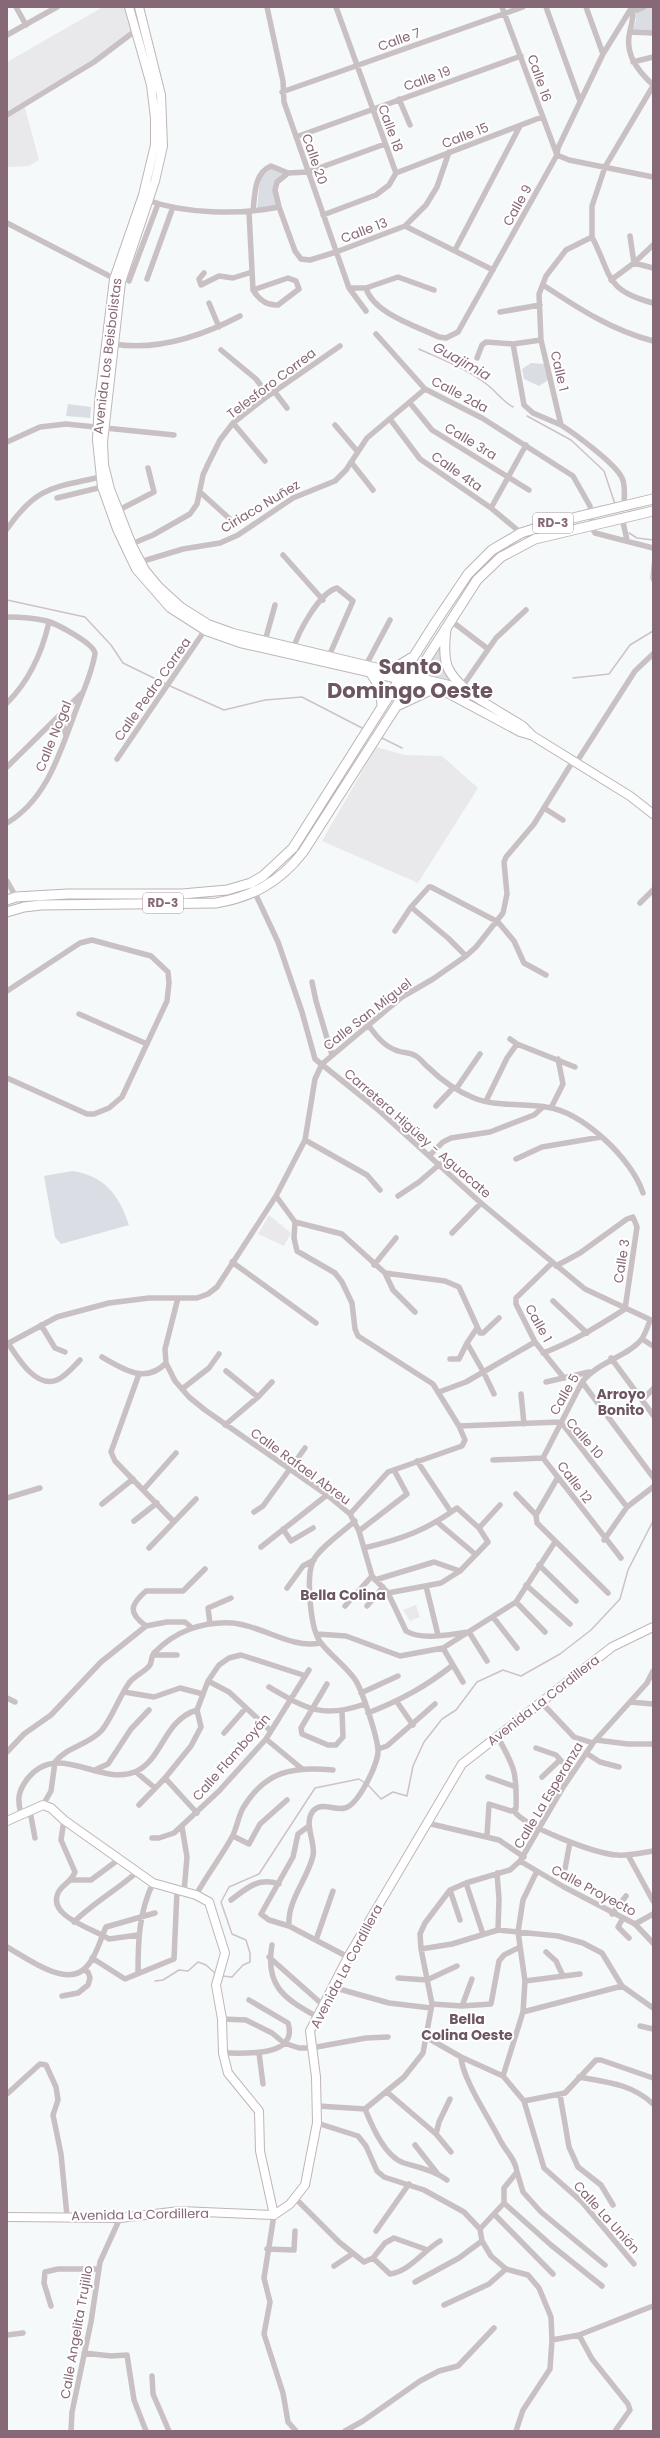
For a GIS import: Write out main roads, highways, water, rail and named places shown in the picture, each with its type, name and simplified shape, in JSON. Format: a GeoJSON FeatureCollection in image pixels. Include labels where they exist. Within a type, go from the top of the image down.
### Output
{"type":"FeatureCollection","features":[{"type":"Feature","properties":{"kind":"main road","name":"Avenida Los Beisbolistas"},"geometry":{"type":"LineString","coordinates":[[129,7],[150,85],[155,118],[155,145],[145,200],[121,280],[100,427],[97,477],[128,545],[140,562],[169,598],[207,627],[240,643],[329,656],[369,669],[382,668],[401,676]]}},
{"type":"Feature","properties":{"kind":"main road","name":"Avenida Los Beisbolistas"},"geometry":{"type":"LineString","coordinates":[[139,7],[158,77],[162,106],[163,146],[156,181],[145,200]]}},
{"type":"Feature","properties":{"kind":"main road","name":"Avenida Los Beisbolistas"},"geometry":{"type":"LineString","coordinates":[[121,280],[100,427],[104,465],[117,512],[136,569],[157,596],[184,619],[207,627],[265,641],[293,651],[414,679]]}},
{"type":"Feature","properties":{"kind":"main road","name":"RD-3"},"geometry":{"type":"LineString","coordinates":[[10,898],[211,893],[251,883],[279,863],[293,848],[401,676],[468,574],[492,550],[521,533],[653,499]]}},
{"type":"Feature","properties":{"kind":"main road","name":"RD-3"},"geometry":{"type":"LineString","coordinates":[[7,912],[24,907],[41,905],[216,902],[255,893],[268,886],[295,863],[379,735],[448,623],[477,580],[500,557],[535,539],[592,524],[653,511]]}},
{"type":"Feature","properties":{"kind":"main road"},"geometry":{"type":"LineString","coordinates":[[448,623],[444,648],[445,664],[453,679],[472,695],[523,726],[533,736],[630,796],[653,814]]}},
{"type":"Feature","properties":{"kind":"main road"},"geometry":{"type":"LineString","coordinates":[[382,668],[398,666],[417,651]]}},
{"type":"Feature","properties":{"kind":"main road"},"geometry":{"type":"LineString","coordinates":[[369,669],[381,689],[382,708]]}},
{"type":"Feature","properties":{"kind":"main road"},"geometry":{"type":"LineString","coordinates":[[414,679],[438,680],[472,695]]}},
{"type":"Feature","properties":{"kind":"main road"},"geometry":{"type":"LineString","coordinates":[[414,679],[459,697],[520,732],[533,736]]}},
{"type":"Feature","properties":{"kind":"main road"},"geometry":{"type":"LineString","coordinates":[[396,707],[435,688]]}},
{"type":"Feature","properties":{"kind":"main road","name":"Avenida La Cordillera"},"geometry":{"type":"LineString","coordinates":[[7,2217],[67,2216],[120,2218],[180,2211],[274,2215],[294,2198],[305,2185],[318,2106],[310,2031],[316,2016],[348,1957],[462,1764],[540,1701],[612,1647],[653,1627]]}},
{"type":"Feature","properties":{"kind":"main road"},"geometry":{"type":"LineString","coordinates":[[7,1821],[43,1805],[51,1808],[64,1820],[118,1860],[153,1883],[180,1892],[196,1895],[209,1902],[225,1953],[222,1971],[217,1979],[222,2019],[223,2053],[228,2073],[259,2111],[260,2151],[274,2215]]}},
{"type":"Feature","properties":{"kind":"waterway","name":"Guajimia"},"geometry":{"type":"LineString","coordinates":[[419,349],[474,375],[513,407]]}},
{"type":"Feature","properties":{"kind":"waterway","name":"Guajimia"},"geometry":{"type":"LineString","coordinates":[[527,416],[571,440],[604,471],[615,504]]}},
{"type":"Feature","properties":{"kind":"waterway","name":"Guajimia"},"geometry":{"type":"LineString","coordinates":[[629,533],[637,538],[653,540]]}},
{"type":"Feature","properties":{"kind":"waterway"},"geometry":{"type":"LineString","coordinates":[[653,557],[651,578],[653,583]]}},
{"type":"Feature","properties":{"kind":"waterway"},"geometry":{"type":"LineString","coordinates":[[7,600],[85,617],[111,645],[123,663],[166,684]]}},
{"type":"Feature","properties":{"kind":"waterway"},"geometry":{"type":"LineString","coordinates":[[573,678],[609,674],[630,645],[653,631]]}},
{"type":"Feature","properties":{"kind":"waterway"},"geometry":{"type":"LineString","coordinates":[[170,686],[224,710],[265,700],[302,697],[364,729]]}},
{"type":"Feature","properties":{"kind":"waterway"},"geometry":{"type":"LineString","coordinates":[[380,737],[402,748]]}},
{"type":"Feature","properties":{"kind":"waterway"},"geometry":{"type":"LineString","coordinates":[[368,1785],[381,1799],[393,1792],[407,1796],[413,1766],[424,1742],[442,1719],[456,1710],[477,1682],[503,1670],[521,1676],[560,1654],[591,1630],[620,1599],[628,1570],[653,1521]]}},
{"type":"Feature","properties":{"kind":"waterway"},"geometry":{"type":"LineString","coordinates":[[222,1976],[232,1977],[243,1965],[250,1962],[250,1953],[246,1940],[232,1934],[221,1902],[229,1887],[259,1874],[315,1788],[359,1779],[365,1783]]}},
{"type":"Feature","properties":{"kind":"waterway"},"geometry":{"type":"LineString","coordinates":[[155,1981],[163,1980],[179,1970],[188,1971],[198,1962],[206,1965],[216,1974]]}},
{"type":"Feature","properties":{"kind":"district","name":"Santo Domingo Oeste"},"geometry":{"type":"Point","coordinates":[410,679]}},
{"type":"Feature","properties":{"kind":"district","name":"Arroyo Bonito"},"geometry":{"type":"Point","coordinates":[621,1402]}},
{"type":"Feature","properties":{"kind":"district","name":"Bella Colina"},"geometry":{"type":"Point","coordinates":[343,1595]}},
{"type":"Feature","properties":{"kind":"district","name":"Bella Colina Oeste"},"geometry":{"type":"Point","coordinates":[467,2028]}}]}
